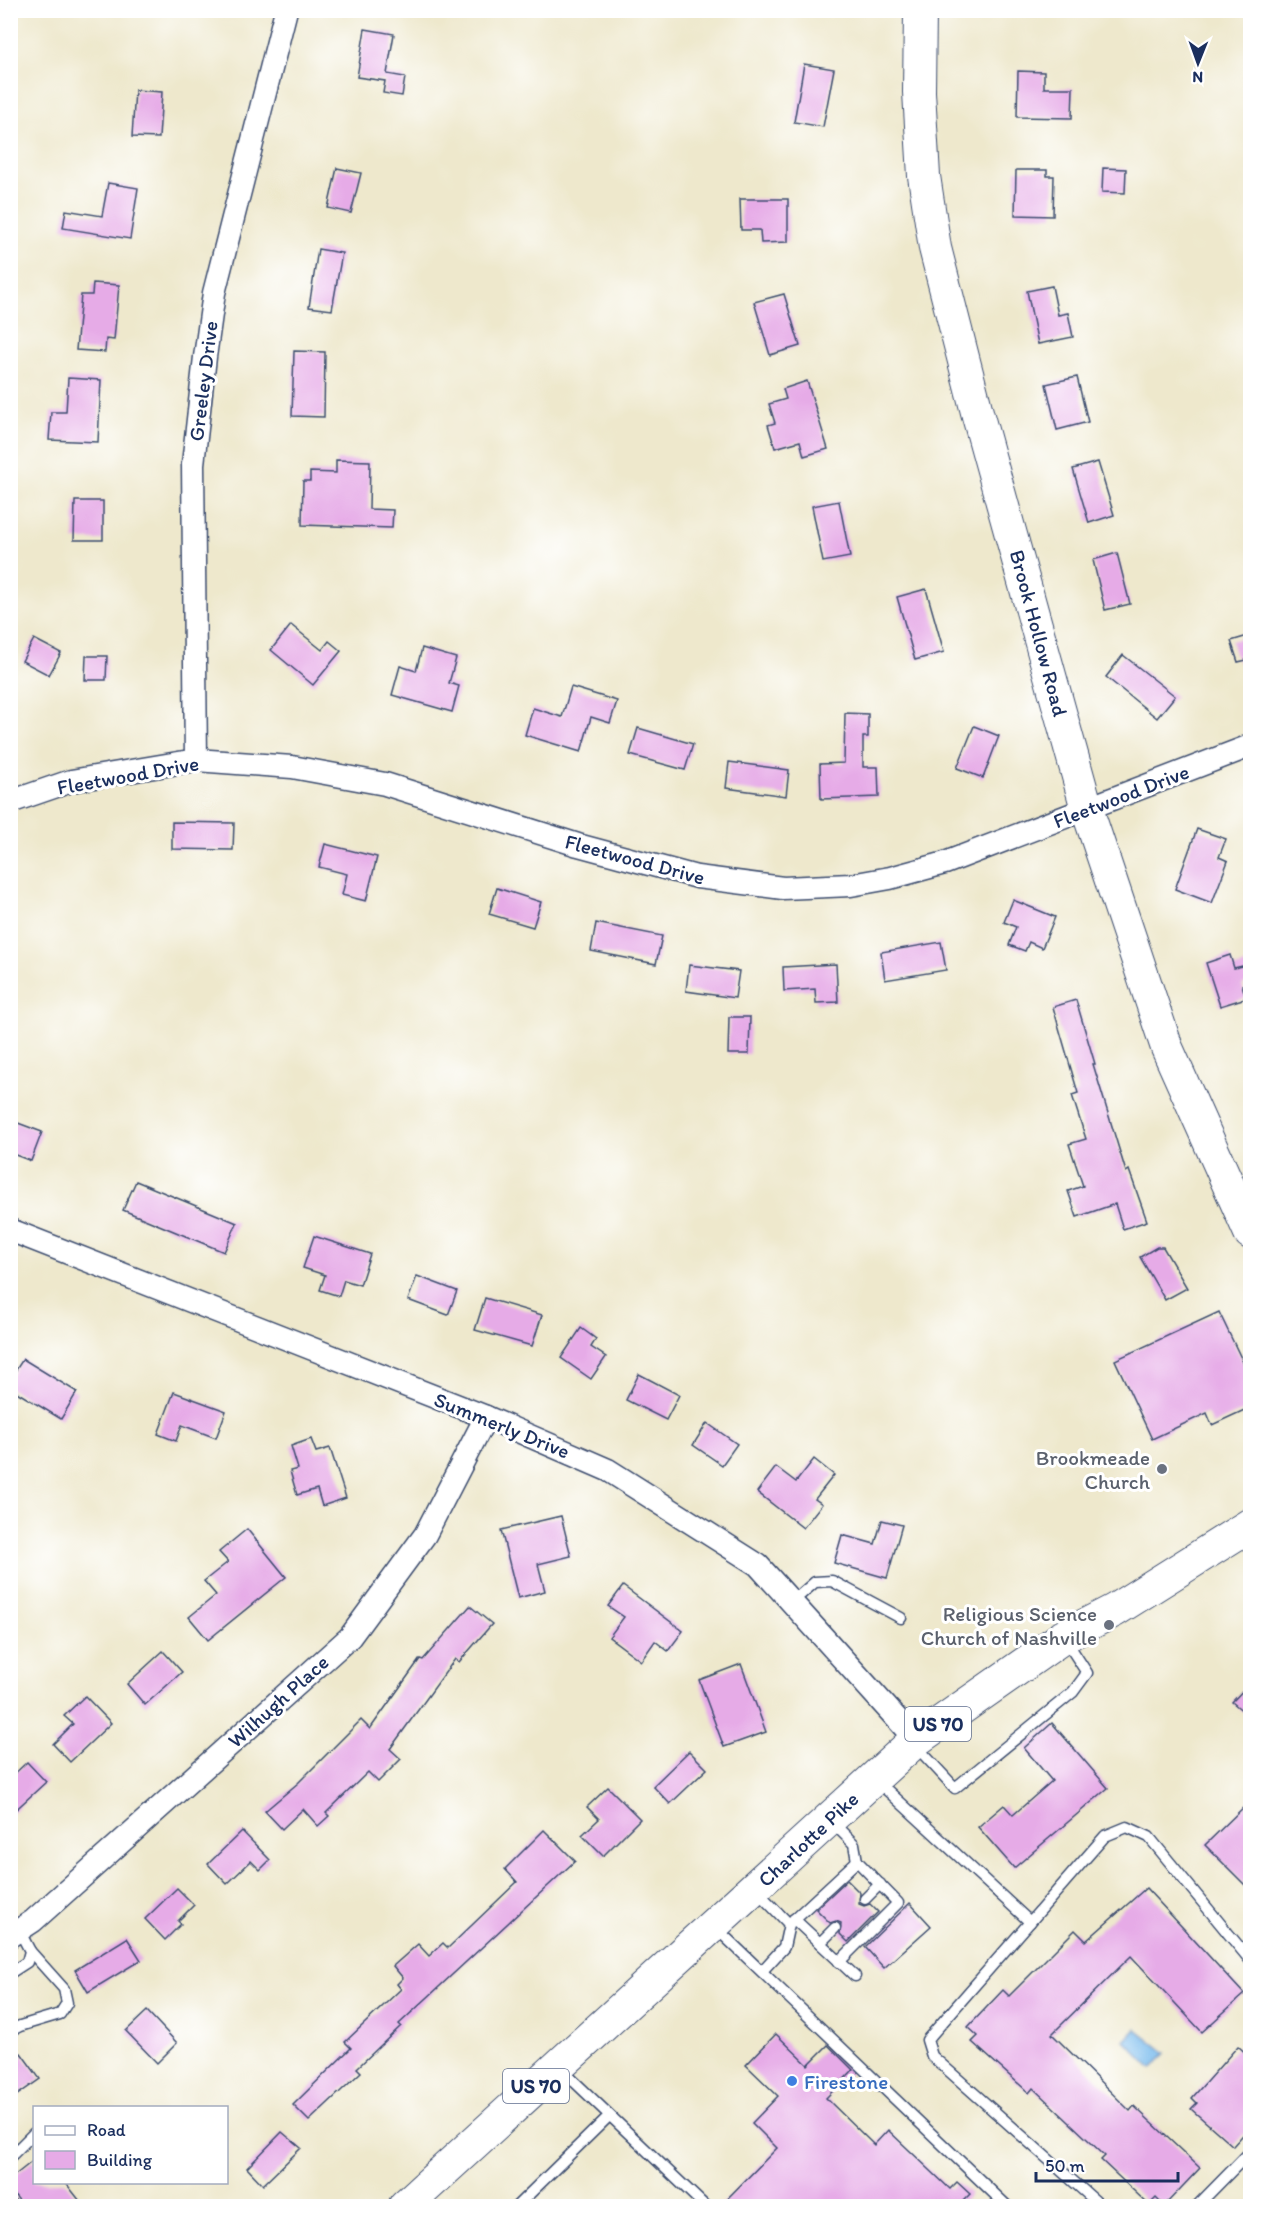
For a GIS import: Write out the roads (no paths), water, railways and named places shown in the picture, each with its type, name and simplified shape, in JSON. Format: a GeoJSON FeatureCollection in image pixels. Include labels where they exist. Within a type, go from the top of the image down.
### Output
{"type":"FeatureCollection","features":[{"type":"Feature","properties":{"kind":"main road","name":"Charlotte Pike"},"geometry":{"type":"LineString","coordinates":[[405,2206],[914,1741],[1063,1637],[1114,1610],[1251,1525]]}},
{"type":"Feature","properties":{"kind":"street","name":"Greeley Drive"},"geometry":{"type":"LineString","coordinates":[[196,760],[193,465],[203,368],[214,293],[286,10]]}},
{"type":"Feature","properties":{"kind":"street","name":"Brook Hollow Road"},"geometry":{"type":"LineString","coordinates":[[921,10],[918,92],[924,176],[935,248],[978,416],[1087,809],[1167,1048],[1251,1233]]}},
{"type":"Feature","properties":{"kind":"street","name":"Fleetwood Drive"},"geometry":{"type":"LineString","coordinates":[[10,802],[71,781],[196,760],[292,767],[385,784],[578,845],[697,876],[783,888],[851,885],[890,878],[945,863],[1251,746]]}},
{"type":"Feature","properties":{"kind":"street","name":"Summerly Drive"},"geometry":{"type":"LineString","coordinates":[[10,1230],[486,1417],[608,1470],[758,1565],[914,1741]]}},
{"type":"Feature","properties":{"kind":"street","name":"Wilhugh Place"},"geometry":{"type":"LineString","coordinates":[[15,1933],[41,1913],[350,1637],[425,1535],[486,1417]]}},
{"type":"Feature","properties":{"kind":"lane"},"geometry":{"type":"LineString","coordinates":[[792,1602],[815,1582],[832,1581],[901,1618]]}},
{"type":"Feature","properties":{"kind":"lane"},"geometry":{"type":"LineString","coordinates":[[914,1741],[955,1788],[1073,1692],[1087,1673],[1063,1637]]}},
{"type":"Feature","properties":{"kind":"lane"},"geometry":{"type":"LineString","coordinates":[[874,1778],[1030,1922]]}},
{"type":"Feature","properties":{"kind":"lane"},"geometry":{"type":"LineString","coordinates":[[829,1819],[854,1844],[858,1861],[898,1903],[839,1962]]}},
{"type":"Feature","properties":{"kind":"lane"},"geometry":{"type":"LineString","coordinates":[[1101,2206],[932,2056],[927,2040],[1105,1836],[1127,1827],[1149,1837],[1251,1960]]}},
{"type":"Feature","properties":{"kind":"lane"},"geometry":{"type":"LineString","coordinates":[[762,1971],[784,1947],[792,1922],[858,1861]]}},
{"type":"Feature","properties":{"kind":"lane"},"geometry":{"type":"LineString","coordinates":[[865,1899],[880,1884]]}},
{"type":"Feature","properties":{"kind":"lane"},"geometry":{"type":"LineString","coordinates":[[754,1888],[820,1943],[855,1976]]}},
{"type":"Feature","properties":{"kind":"lane"},"geometry":{"type":"LineString","coordinates":[[713,1926],[1007,2206]]}},
{"type":"Feature","properties":{"kind":"lane"},"geometry":{"type":"LineString","coordinates":[[820,1943],[835,1928]]}},
{"type":"Feature","properties":{"kind":"lane"},"geometry":{"type":"LineString","coordinates":[[10,2031],[20,2025],[60,2014],[67,2003],[64,1989],[15,1933]]}},
{"type":"Feature","properties":{"kind":"lane"},"geometry":{"type":"LineString","coordinates":[[10,1973],[27,1962],[30,1951]]}},
{"type":"Feature","properties":{"kind":"lane"},"geometry":{"type":"LineString","coordinates":[[557,2066],[705,2206]]}},
{"type":"Feature","properties":{"kind":"lane"},"geometry":{"type":"LineString","coordinates":[[524,2204],[609,2116]]}},
{"type":"Feature","properties":{"kind":"lane"},"geometry":{"type":"LineString","coordinates":[[10,2157],[33,2134]]}},
{"type":"Feature","properties":{"kind":"lane"},"geometry":{"type":"LineString","coordinates":[[1197,2206],[1251,2152]]}},
{"type":"Feature","properties":{"kind":"water"},"geometry":{"type":"Polygon","coordinates":[[[1136,2029],[1166,2053],[1152,2069],[1125,2041],[1136,2029]]]}},
{"type":"Feature","properties":{"kind":"place","name":"Brookmeade Church"},"geometry":{"type":"Point","coordinates":[1162,1469]}},
{"type":"Feature","properties":{"kind":"place","name":"Religious Science Church of Nashville"},"geometry":{"type":"Point","coordinates":[1109,1625]}},
{"type":"Feature","properties":{"kind":"place","name":"Firestone"},"geometry":{"type":"Point","coordinates":[792,2081]}}]}
